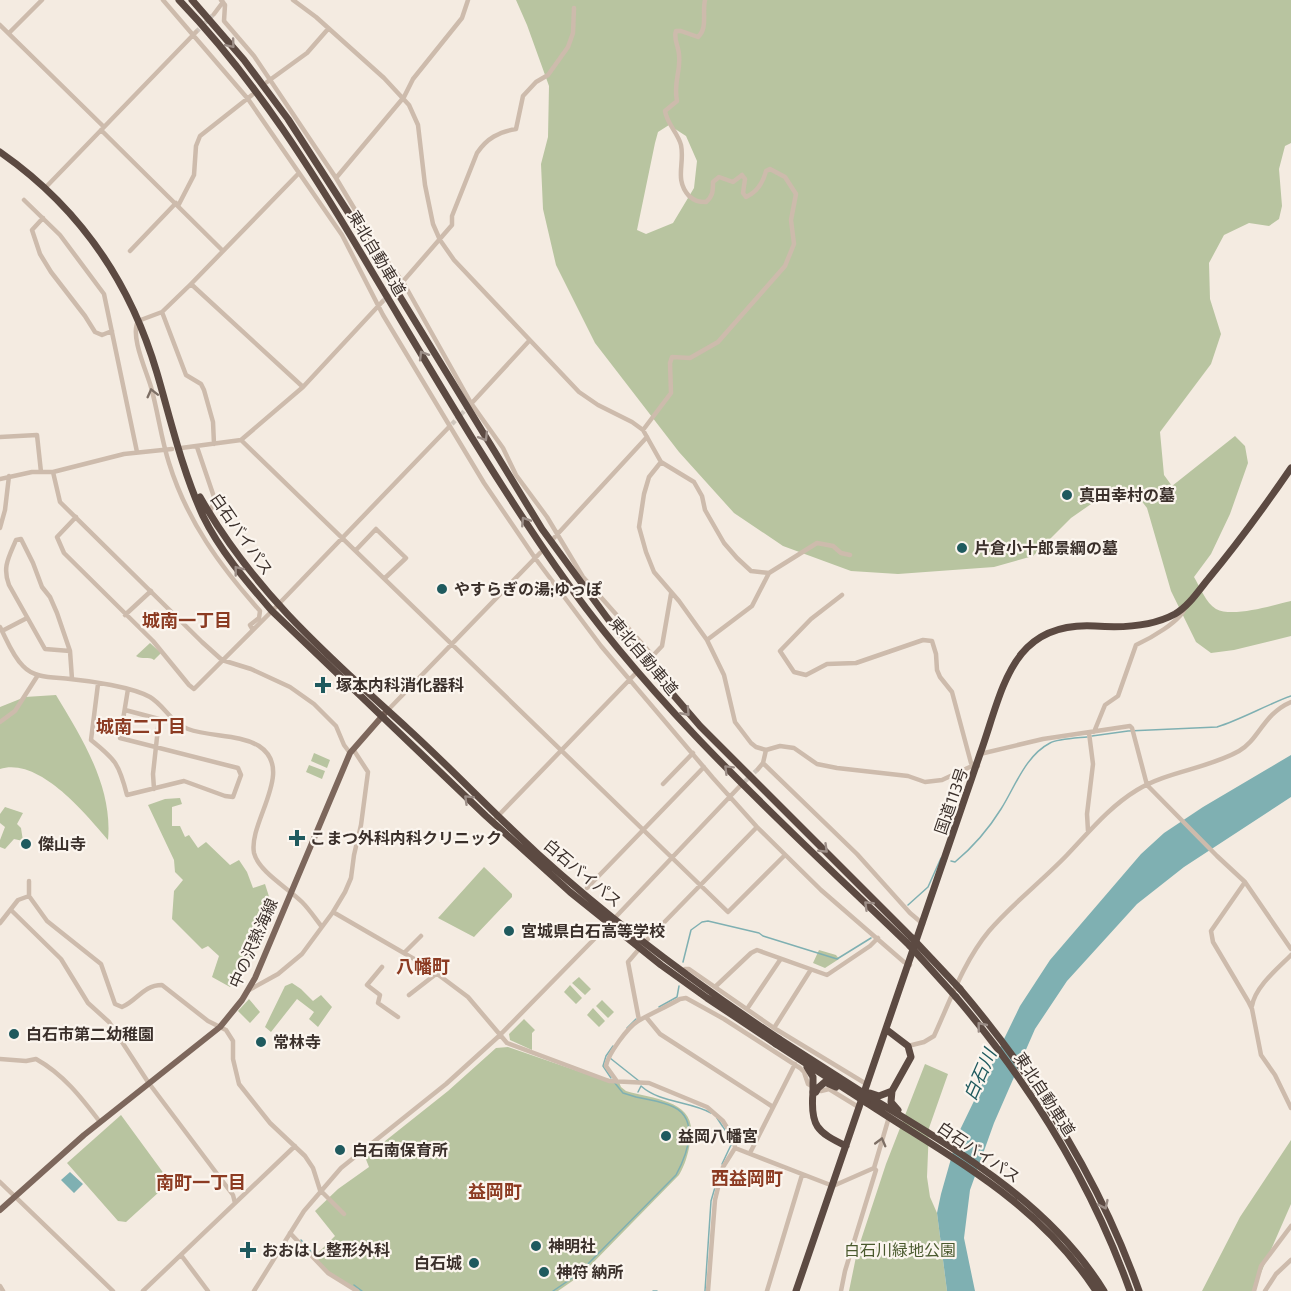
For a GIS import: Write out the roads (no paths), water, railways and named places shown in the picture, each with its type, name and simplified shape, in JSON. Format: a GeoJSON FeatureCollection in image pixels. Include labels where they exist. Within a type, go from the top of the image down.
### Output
{"type":"FeatureCollection","features":[{"type":"Feature","properties":{"kind":"highway","name":"東北自動車道"},"geometry":{"type":"LineString","coordinates":[[179,0],[242,74],[307,164],[508,495],[558,570],[601,627],[662,699],[706,746],[910,946],[1002,1053],[1042,1111],[1072,1161],[1106,1230],[1130,1291]]}},
{"type":"Feature","properties":{"kind":"highway","name":"東北自動車道"},"geometry":{"type":"LineString","coordinates":[[192,0],[250,68],[312,155],[525,502],[572,572],[608,619],[700,726],[912,938],[960,989],[1006,1044],[1077,1153],[1114,1227],[1139,1291]]}},
{"type":"Feature","properties":{"kind":"highway","name":"白石バイパス"},"geometry":{"type":"LineString","coordinates":[[0,152],[46,187],[94,241],[117,278],[138,321],[157,373],[176,446],[203,516],[222,549],[275,608],[495,819],[609,924],[683,972],[777,1041],[797,1062],[901,1117],[1001,1182],[1032,1206],[1063,1242],[1096,1291]]}},
{"type":"Feature","properties":{"kind":"highway","name":"国道113号"},"geometry":{"type":"LineString","coordinates":[[796,1291],[846,1146],[866,1098],[887,1030],[978,766],[980,754],[1009,673],[1020,654],[1034,641],[1068,626],[1109,627],[1147,624],[1174,614],[1185,607],[1229,554],[1291,468]]}},
{"type":"Feature","properties":{"kind":"highway","name":"白石バイパス"},"geometry":{"type":"LineString","coordinates":[[188,476],[209,513],[275,608]]}},
{"type":"Feature","properties":{"kind":"highway","name":"白石バイパス"},"geometry":{"type":"LineString","coordinates":[[495,819],[615,918],[688,985],[826,1070],[850,1080],[886,1115],[901,1117],[995,1185],[1083,1260],[1104,1291]]}},
{"type":"Feature","properties":{"kind":"highway"},"geometry":{"type":"LineString","coordinates":[[887,1030],[908,1046],[911,1057],[892,1091],[891,1102],[901,1117]]}},
{"type":"Feature","properties":{"kind":"highway"},"geometry":{"type":"LineString","coordinates":[[797,1062],[808,1068],[813,1077],[815,1092]]}},
{"type":"Feature","properties":{"kind":"highway"},"geometry":{"type":"LineString","coordinates":[[846,1146],[828,1137],[813,1120],[812,1102],[818,1088],[825,1083],[866,1098],[884,1096],[892,1091]]}},
{"type":"Feature","properties":{"kind":"main road","name":"中の沢熱海線"},"geometry":{"type":"LineString","coordinates":[[0,1210],[148,1082],[220,1027],[249,990],[351,751],[385,714]]}},
{"type":"Feature","properties":{"kind":"street"},"geometry":{"type":"LineString","coordinates":[[9,33],[42,0]]}},
{"type":"Feature","properties":{"kind":"street"},"geometry":{"type":"LineString","coordinates":[[163,0],[250,97],[342,235],[484,483],[535,558],[601,646],[729,798],[757,827],[841,908],[910,965]]}},
{"type":"Feature","properties":{"kind":"street"},"geometry":{"type":"LineString","coordinates":[[293,0],[310,12],[404,98],[414,113],[418,125],[433,224],[440,240],[454,260],[579,392],[643,430],[661,462],[694,482],[702,496],[705,510],[719,535],[737,558],[751,571],[770,573]]}},
{"type":"Feature","properties":{"kind":"street"},"geometry":{"type":"LineString","coordinates":[[336,178],[404,98],[413,79],[462,18],[468,0]]}},
{"type":"Feature","properties":{"kind":"street"},"geometry":{"type":"LineString","coordinates":[[643,430],[671,393],[670,363],[672,357],[690,358],[718,342],[785,266],[794,244],[791,220],[796,194],[785,177],[770,169],[766,171],[764,181],[754,194],[746,197],[743,193],[745,179],[742,175],[733,182],[720,177],[713,182],[713,191],[706,202],[695,201],[686,192],[680,180],[681,143],[667,121],[664,111],[677,101],[675,83],[679,53],[676,31],[698,37],[701,34],[704,30],[705,0]]}},
{"type":"Feature","properties":{"kind":"street"},"geometry":{"type":"LineString","coordinates":[[214,14],[223,1]]}},
{"type":"Feature","properties":{"kind":"street"},"geometry":{"type":"LineString","coordinates":[[223,1],[225,4],[224,21],[238,36],[336,178],[401,284],[470,404],[503,448],[516,475],[558,533],[584,577],[653,656]]}},
{"type":"Feature","properties":{"kind":"street"},"geometry":{"type":"LineString","coordinates":[[401,284],[453,225],[452,216],[477,153],[492,137],[516,129],[523,96],[536,82],[548,75],[568,47],[573,33],[574,8]]}},
{"type":"Feature","properties":{"kind":"street"},"geometry":{"type":"LineString","coordinates":[[0,25],[223,251]]}},
{"type":"Feature","properties":{"kind":"street"},"geometry":{"type":"LineString","coordinates":[[269,81],[307,53],[328,29]]}},
{"type":"Feature","properties":{"kind":"street"},"geometry":{"type":"LineString","coordinates":[[46,187],[194,34]]}},
{"type":"Feature","properties":{"kind":"street"},"geometry":{"type":"LineString","coordinates":[[130,251],[177,205],[194,175],[198,139],[250,97]]}},
{"type":"Feature","properties":{"kind":"street"},"geometry":{"type":"LineString","coordinates":[[253,630],[250,626],[259,618],[260,611],[230,576],[193,523],[179,490],[165,450],[135,328],[138,321],[162,312],[300,173]]}},
{"type":"Feature","properties":{"kind":"street"},"geometry":{"type":"LineString","coordinates":[[24,200],[60,235],[104,294],[137,452]]}},
{"type":"Feature","properties":{"kind":"street"},"geometry":{"type":"LineString","coordinates":[[44,218],[32,230],[40,254],[51,273],[95,332],[102,335],[112,331]]}},
{"type":"Feature","properties":{"kind":"street"},"geometry":{"type":"LineString","coordinates":[[191,284],[303,387]]}},
{"type":"Feature","properties":{"kind":"street"},"geometry":{"type":"LineString","coordinates":[[181,448],[241,440],[303,387],[381,304]]}},
{"type":"Feature","properties":{"kind":"street"},"geometry":{"type":"LineString","coordinates":[[162,312],[185,373],[201,384],[204,390],[213,422],[214,444]]}},
{"type":"Feature","properties":{"kind":"street"},"geometry":{"type":"LineString","coordinates":[[470,404],[529,341]]}},
{"type":"Feature","properties":{"kind":"street"},"geometry":{"type":"LineString","coordinates":[[76,518],[57,537],[64,553],[153,641],[194,689],[451,425]]}},
{"type":"Feature","properties":{"kind":"street"},"geometry":{"type":"LineString","coordinates":[[0,437],[37,435],[41,472]]}},
{"type":"Feature","properties":{"kind":"street"},"geometry":{"type":"LineString","coordinates":[[553,538],[647,437]]}},
{"type":"Feature","properties":{"kind":"street"},"geometry":{"type":"LineString","coordinates":[[241,440],[728,912],[785,855]]}},
{"type":"Feature","properties":{"kind":"street"},"geometry":{"type":"LineString","coordinates":[[196,447],[214,496],[209,513]]}},
{"type":"Feature","properties":{"kind":"street"},"geometry":{"type":"LineString","coordinates":[[0,479],[53,472],[137,452],[172,449]]}},
{"type":"Feature","properties":{"kind":"street"},"geometry":{"type":"LineString","coordinates":[[661,462],[649,477],[639,527],[654,572],[707,640],[724,675],[735,722],[751,743],[766,750],[780,746],[794,748],[818,764],[908,776],[925,782],[942,780],[972,766],[978,766]]}},
{"type":"Feature","properties":{"kind":"street"},"geometry":{"type":"LineString","coordinates":[[53,472],[60,502],[222,660],[251,669],[290,687],[314,705],[336,726],[344,745],[368,772],[351,878],[333,912],[302,954],[278,974],[249,990]]}},
{"type":"Feature","properties":{"kind":"street"},"geometry":{"type":"LineString","coordinates":[[0,528],[5,510],[9,476]]}},
{"type":"Feature","properties":{"kind":"street"},"geometry":{"type":"LineString","coordinates":[[356,550],[374,526],[408,560],[385,578]]}},
{"type":"Feature","properties":{"kind":"street"},"geometry":{"type":"LineString","coordinates":[[70,651],[45,649],[5,574],[5,563],[16,540],[21,539],[42,587],[50,597],[57,613],[70,651],[72,679]]}},
{"type":"Feature","properties":{"kind":"street"},"geometry":{"type":"LineString","coordinates":[[707,640],[752,606],[770,573],[817,543],[833,546],[841,553],[850,555]]}},
{"type":"Feature","properties":{"kind":"street"},"geometry":{"type":"LineString","coordinates":[[385,714],[540,553]]}},
{"type":"Feature","properties":{"kind":"street"},"geometry":{"type":"LineString","coordinates":[[125,615],[151,591]]}},
{"type":"Feature","properties":{"kind":"street"},"geometry":{"type":"LineString","coordinates":[[647,662],[662,646],[671,594]]}},
{"type":"Feature","properties":{"kind":"street"},"geometry":{"type":"LineString","coordinates":[[842,595],[811,619],[780,651],[794,672],[806,675],[827,664],[856,663],[923,639],[932,641],[937,670],[952,692],[971,763],[978,766]]}},
{"type":"Feature","properties":{"kind":"street"},"geometry":{"type":"LineString","coordinates":[[1088,831],[1089,794],[1093,779],[1091,735],[1105,705],[1118,696],[1136,645],[1174,623],[1184,612],[1185,607]]}},
{"type":"Feature","properties":{"kind":"street"},"geometry":{"type":"LineString","coordinates":[[27,618],[1,629],[12,652],[22,665],[38,675],[128,689],[149,697],[181,726],[202,733],[246,741],[260,747],[271,763],[273,782],[256,834],[255,854],[260,864],[305,906],[321,927]]}},
{"type":"Feature","properties":{"kind":"street"},"geometry":{"type":"LineString","coordinates":[[495,819],[636,673]]}},
{"type":"Feature","properties":{"kind":"street"},"geometry":{"type":"LineString","coordinates":[[0,722],[15,711],[38,675]]}},
{"type":"Feature","properties":{"kind":"street"},"geometry":{"type":"LineString","coordinates":[[98,684],[91,740],[111,756],[121,770],[127,795],[184,781],[233,797],[241,775],[238,768],[120,738],[128,689]]}},
{"type":"Feature","properties":{"kind":"street"},"geometry":{"type":"LineString","coordinates":[[908,1046],[924,1042],[934,1036],[972,956],[989,931],[1105,815],[1133,793],[1159,779],[1237,752],[1248,743],[1268,718],[1291,702]]}},
{"type":"Feature","properties":{"kind":"street"},"geometry":{"type":"LineString","coordinates":[[125,710],[159,719],[153,774],[154,789]]}},
{"type":"Feature","properties":{"kind":"street"},"geometry":{"type":"LineString","coordinates":[[980,754],[1043,739],[1091,735],[1119,726],[1130,726],[1147,785],[1245,882],[1291,949]]}},
{"type":"Feature","properties":{"kind":"street"},"geometry":{"type":"LineString","coordinates":[[758,769],[763,764],[766,750]]}},
{"type":"Feature","properties":{"kind":"street"},"geometry":{"type":"LineString","coordinates":[[663,784],[693,753]]}},
{"type":"Feature","properties":{"kind":"street"},"geometry":{"type":"LineString","coordinates":[[763,764],[850,848],[923,924]]}},
{"type":"Feature","properties":{"kind":"street"},"geometry":{"type":"LineString","coordinates":[[587,888],[704,767]]}},
{"type":"Feature","properties":{"kind":"street"},"geometry":{"type":"LineString","coordinates":[[254,1291],[320,1190],[357,1153],[446,1084],[499,1036],[740,786]]}},
{"type":"Feature","properties":{"kind":"street"},"geometry":{"type":"LineString","coordinates":[[638,1018],[628,962],[757,827]]}},
{"type":"Feature","properties":{"kind":"street"},"geometry":{"type":"LineString","coordinates":[[29,881],[29,896],[47,921],[101,964],[115,1004],[122,1007],[127,1005],[144,990],[155,985],[162,985],[202,1017],[226,1030],[233,1041],[233,1059],[239,1084],[270,1123],[305,1156],[313,1168],[320,1190],[344,1214]]}},
{"type":"Feature","properties":{"kind":"street"},"geometry":{"type":"LineString","coordinates":[[1245,882],[1211,931],[1213,942],[1252,1009]]}},
{"type":"Feature","properties":{"kind":"street"},"geometry":{"type":"LineString","coordinates":[[0,923],[18,900],[29,896]]}},
{"type":"Feature","properties":{"kind":"street"},"geometry":{"type":"LineString","coordinates":[[11,910],[61,959],[84,997],[109,1022],[148,1082],[233,1195],[235,1203]]}},
{"type":"Feature","properties":{"kind":"street"},"geometry":{"type":"LineString","coordinates":[[333,912],[404,953],[468,997],[507,1043],[614,1080],[644,1082],[707,1107],[723,1121],[730,1131],[735,1148],[723,1167],[715,1200],[708,1291]]}},
{"type":"Feature","properties":{"kind":"street"},"geometry":{"type":"LineString","coordinates":[[404,953],[421,936]]}},
{"type":"Feature","properties":{"kind":"street"},"geometry":{"type":"LineString","coordinates":[[715,987],[751,953],[757,951],[827,975],[878,938]]}},
{"type":"Feature","properties":{"kind":"street"},"geometry":{"type":"LineString","coordinates":[[1291,955],[1253,999],[1252,1009],[1261,1055],[1275,1075],[1291,1108]]}},
{"type":"Feature","properties":{"kind":"street"},"geometry":{"type":"LineString","coordinates":[[747,1009],[780,960]]}},
{"type":"Feature","properties":{"kind":"street"},"geometry":{"type":"LineString","coordinates":[[382,967],[367,985],[380,995],[378,1003],[398,1017]]}},
{"type":"Feature","properties":{"kind":"street"},"geometry":{"type":"LineString","coordinates":[[683,972],[689,969],[774,1028],[852,1076],[866,1098]]}},
{"type":"Feature","properties":{"kind":"street"},"geometry":{"type":"LineString","coordinates":[[774,1028],[810,971]]}},
{"type":"Feature","properties":{"kind":"street"},"geometry":{"type":"LineString","coordinates":[[409,994],[436,974]]}},
{"type":"Feature","properties":{"kind":"street"},"geometry":{"type":"LineString","coordinates":[[686,998],[688,985]]}},
{"type":"Feature","properties":{"kind":"street"},"geometry":{"type":"LineString","coordinates":[[614,1080],[606,1066],[608,1057],[638,1018],[646,1017],[686,998],[797,1062],[808,1084],[821,1091],[829,1089],[844,1098],[866,1098]]}},
{"type":"Feature","properties":{"kind":"street"},"geometry":{"type":"LineString","coordinates":[[646,1017],[660,1034],[774,1107]]}},
{"type":"Feature","properties":{"kind":"street"},"geometry":{"type":"LineString","coordinates":[[0,1059],[26,1061],[36,1059],[50,1067],[79,1095],[100,1122]]}},
{"type":"Feature","properties":{"kind":"street"},"geometry":{"type":"LineString","coordinates":[[750,1153],[797,1062]]}},
{"type":"Feature","properties":{"kind":"street"},"geometry":{"type":"LineString","coordinates":[[844,1098],[852,1076]]}},
{"type":"Feature","properties":{"kind":"street"},"geometry":{"type":"LineString","coordinates":[[841,1291],[876,1170],[874,1168],[886,1115]]}},
{"type":"Feature","properties":{"kind":"street"},"geometry":{"type":"LineString","coordinates":[[143,1291],[295,1146]]}},
{"type":"Feature","properties":{"kind":"street"},"geometry":{"type":"LineString","coordinates":[[735,1148],[833,1186],[874,1168]]}},
{"type":"Feature","properties":{"kind":"street"},"geometry":{"type":"LineString","coordinates":[[767,1291],[802,1174]]}},
{"type":"Feature","properties":{"kind":"street"},"geometry":{"type":"LineString","coordinates":[[0,1182],[113,1291]]}},
{"type":"Feature","properties":{"kind":"street"},"geometry":{"type":"LineString","coordinates":[[1254,1291],[1261,1266],[1291,1226]]}},
{"type":"Feature","properties":{"kind":"street"},"geometry":{"type":"LineString","coordinates":[[290,1233],[328,1273],[357,1291]]}},
{"type":"Feature","properties":{"kind":"street"},"geometry":{"type":"LineString","coordinates":[[181,1255],[208,1291]]}},
{"type":"Feature","properties":{"kind":"street"},"geometry":{"type":"LineString","coordinates":[[1265,1291],[1276,1274],[1291,1260]]}},
{"type":"Feature","properties":{"kind":"street"},"geometry":{"type":"LineString","coordinates":[[0,1286],[3,1291]]}},
{"type":"Feature","properties":{"kind":"water"},"geometry":{"type":"Polygon","coordinates":[[[1291,755],[1291,797],[1184,867],[1137,904],[1067,981],[1035,1029],[994,1123],[970,1190],[964,1238],[975,1291],[947,1291],[937,1213],[941,1194],[958,1134],[1020,1006],[1050,960],[1141,854],[1164,833],[1203,807],[1291,755]]]}},
{"type":"Feature","properties":{"kind":"water"},"geometry":{"type":"Polygon","coordinates":[[[70,1172],[83,1184],[74,1193],[61,1180],[70,1172]]]}},
{"type":"Feature","properties":{"kind":"waterway"},"geometry":{"type":"LineString","coordinates":[[1092,736],[1128,731],[1217,727],[1291,696]]}},
{"type":"Feature","properties":{"kind":"waterway"},"geometry":{"type":"LineString","coordinates":[[951,861],[955,862],[962,856],[985,831],[1001,809],[1027,764],[1041,749],[1057,741],[1087,737]]}},
{"type":"Feature","properties":{"kind":"waterway"},"geometry":{"type":"LineString","coordinates":[[908,905],[928,887],[941,858]]}},
{"type":"Feature","properties":{"kind":"waterway"},"geometry":{"type":"LineString","coordinates":[[683,962],[691,930],[702,922],[708,921],[759,933],[837,959],[871,938]]}},
{"type":"Feature","properties":{"kind":"waterway"},"geometry":{"type":"LineString","coordinates":[[659,1007],[677,997],[679,986]]}},
{"type":"Feature","properties":{"kind":"waterway"},"geometry":{"type":"LineString","coordinates":[[627,1028],[636,1019]]}},
{"type":"Feature","properties":{"kind":"waterway"},"geometry":{"type":"LineString","coordinates":[[611,1078],[603,1066],[613,1046]]}},
{"type":"Feature","properties":{"kind":"waterway"},"geometry":{"type":"LineString","coordinates":[[610,1058],[639,1081]]}},
{"type":"Feature","properties":{"kind":"waterway"},"geometry":{"type":"LineString","coordinates":[[614,1082],[623,1093],[636,1097]]}},
{"type":"Feature","properties":{"kind":"waterway"},"geometry":{"type":"LineString","coordinates":[[638,1092],[641,1086],[657,1096],[711,1113]]}},
{"type":"Feature","properties":{"kind":"waterway"},"geometry":{"type":"LineString","coordinates":[[553,1291],[578,1274],[676,1175],[680,1166],[689,1136],[685,1117],[679,1110],[669,1105],[636,1097]]}},
{"type":"Feature","properties":{"kind":"waterway"},"geometry":{"type":"LineString","coordinates":[[717,1118],[731,1139],[731,1145],[722,1164]]}},
{"type":"Feature","properties":{"kind":"waterway"},"geometry":{"type":"LineString","coordinates":[[705,1291],[711,1201],[718,1177]]}},
{"type":"Feature","properties":{"kind":"waterway"},"geometry":{"type":"LineString","coordinates":[[301,1240],[314,1255]]}},
{"type":"Feature","properties":{"kind":"waterway"},"geometry":{"type":"LineString","coordinates":[[354,1285],[362,1291]]}},
{"type":"Feature","properties":{"kind":"tunnel"},"geometry":{"type":"LineString","coordinates":[[196,32],[214,14]]}},
{"type":"Feature","properties":{"kind":"tunnel"},"geometry":{"type":"LineString","coordinates":[[382,302],[397,288]]}},
{"type":"Feature","properties":{"kind":"tunnel"},"geometry":{"type":"LineString","coordinates":[[452,424],[469,406]]}},
{"type":"Feature","properties":{"kind":"tunnel"},"geometry":{"type":"LineString","coordinates":[[740,786],[758,769]]}},
{"type":"Feature","properties":{"kind":"place","name":"真田幸村の墓"},"geometry":{"type":"Point","coordinates":[1067,495]}},
{"type":"Feature","properties":{"kind":"place","name":"片倉小十郎景綱の墓"},"geometry":{"type":"Point","coordinates":[962,548]}},
{"type":"Feature","properties":{"kind":"place","name":"やすらぎの湯;ゆっぽ"},"geometry":{"type":"Point","coordinates":[442,589]}},
{"type":"Feature","properties":{"kind":"place","name":"塚本内科消化器科"},"geometry":{"type":"Point","coordinates":[323,685]}},
{"type":"Feature","properties":{"kind":"place","name":"こまつ外科内科クリニック"},"geometry":{"type":"Point","coordinates":[297,838]}},
{"type":"Feature","properties":{"kind":"place","name":"傑山寺"},"geometry":{"type":"Point","coordinates":[26,844]}},
{"type":"Feature","properties":{"kind":"place","name":"宮城県白石高等学校"},"geometry":{"type":"Point","coordinates":[509,931]}},
{"type":"Feature","properties":{"kind":"place","name":"白石市第二幼稚園"},"geometry":{"type":"Point","coordinates":[14,1034]}},
{"type":"Feature","properties":{"kind":"place","name":"常林寺"},"geometry":{"type":"Point","coordinates":[261,1042]}},
{"type":"Feature","properties":{"kind":"place","name":"益岡八幡宮"},"geometry":{"type":"Point","coordinates":[666,1136]}},
{"type":"Feature","properties":{"kind":"place","name":"白石南保育所"},"geometry":{"type":"Point","coordinates":[340,1150]}},
{"type":"Feature","properties":{"kind":"place","name":"神明社"},"geometry":{"type":"Point","coordinates":[536,1246]}},
{"type":"Feature","properties":{"kind":"place","name":"おおはし整形外科"},"geometry":{"type":"Point","coordinates":[248,1250]}},
{"type":"Feature","properties":{"kind":"place","name":"白石城"},"geometry":{"type":"Point","coordinates":[474,1263]}},
{"type":"Feature","properties":{"kind":"place","name":"神符 納所"},"geometry":{"type":"Point","coordinates":[544,1272]}},
{"type":"Feature","properties":{"kind":"district","name":"城南一丁目"},"geometry":{"type":"Point","coordinates":[187,621]}},
{"type":"Feature","properties":{"kind":"district","name":"城南二丁目"},"geometry":{"type":"Point","coordinates":[141,727]}},
{"type":"Feature","properties":{"kind":"district","name":"八幡町"},"geometry":{"type":"Point","coordinates":[423,967]}},
{"type":"Feature","properties":{"kind":"district","name":"西益岡町"},"geometry":{"type":"Point","coordinates":[747,1179]}},
{"type":"Feature","properties":{"kind":"district","name":"南町一丁目"},"geometry":{"type":"Point","coordinates":[201,1183]}},
{"type":"Feature","properties":{"kind":"district","name":"益岡町"},"geometry":{"type":"Point","coordinates":[495,1192]}},
{"type":"Feature","properties":{"kind":"water label","name":"白石川"},"geometry":{"type":"Point","coordinates":[980,1075]}},
{"type":"Feature","properties":{"kind":"park label","name":"白石川緑地公園"},"geometry":{"type":"Point","coordinates":[900,1250]}}]}
